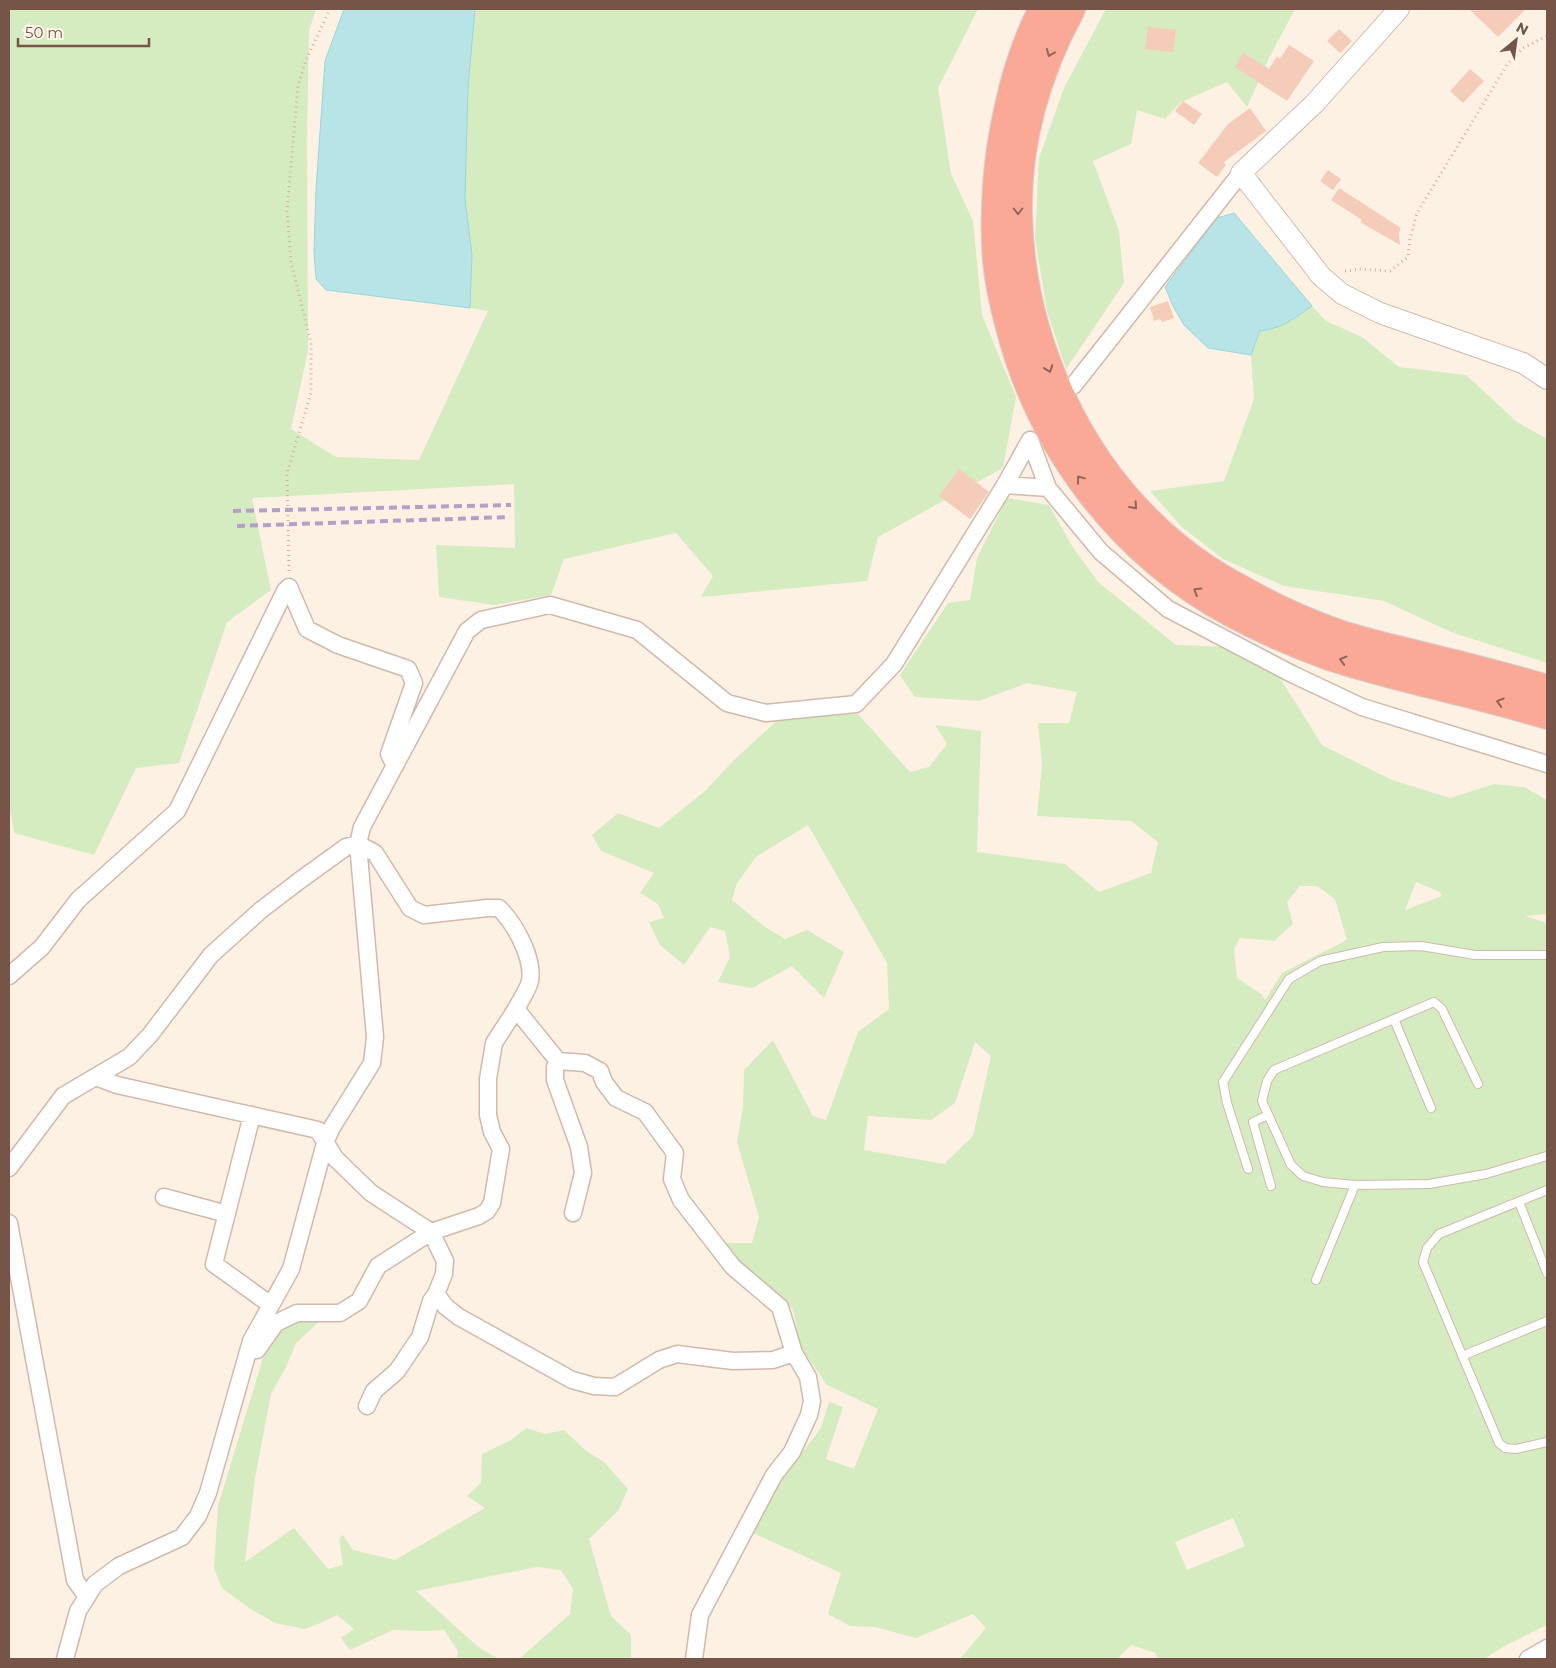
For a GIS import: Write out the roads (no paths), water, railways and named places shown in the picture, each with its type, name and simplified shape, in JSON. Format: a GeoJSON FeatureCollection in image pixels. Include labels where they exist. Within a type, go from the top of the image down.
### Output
{"type":"FeatureCollection","features":[{"type":"Feature","properties":{"kind":"highway"},"geometry":{"type":"LineString","coordinates":[[1043,9],[1020,63],[1008,108],[997,182],[995,220],[997,263],[1015,348],[1031,390],[1050,431],[1072,468],[1099,503],[1132,539],[1158,563],[1190,587],[1231,612],[1281,638],[1332,657],[1547,715]]}},
{"type":"Feature","properties":{"kind":"highway"},"geometry":{"type":"LineString","coordinates":[[1071,9],[1059,30],[1040,75],[1029,115],[1019,181],[1017,213],[1020,257],[1029,306],[1038,338],[1053,380],[1071,418],[1098,460],[1118,488],[1150,524],[1204,568],[1244,592],[1291,615],[1340,634],[1547,689]]}},
{"type":"Feature","properties":{"kind":"street"},"geometry":{"type":"LineString","coordinates":[[1073,386],[1241,173],[1314,104],[1399,9]]}},
{"type":"Feature","properties":{"kind":"street"},"geometry":{"type":"LineString","coordinates":[[1241,173],[1320,276],[1342,294],[1380,313],[1522,363],[1547,380]]}},
{"type":"Feature","properties":{"kind":"street"},"geometry":{"type":"LineString","coordinates":[[65,1659],[78,1611],[95,1584],[118,1566],[182,1537],[198,1516],[208,1493],[251,1341],[291,1269],[325,1142],[330,1129],[372,1062],[375,1037],[358,844],[362,827],[467,631],[481,620],[550,604],[638,630],[726,703],[766,713],[856,704],[894,664],[1005,485],[1030,440],[1048,488],[1101,552],[1168,609],[1292,674],[1362,707],[1547,764]]}},
{"type":"Feature","properties":{"kind":"street"},"geometry":{"type":"LineString","coordinates":[[1005,485],[1048,488]]}},
{"type":"Feature","properties":{"kind":"street"},"geometry":{"type":"LineString","coordinates":[[9,976],[42,948],[78,900],[177,811],[284,591],[289,587],[307,629],[338,645],[408,669],[414,683],[389,754],[395,766]]}},
{"type":"Feature","properties":{"kind":"street"},"geometry":{"type":"LineString","coordinates":[[9,1168],[63,1096],[129,1057],[150,1035],[211,955],[254,917],[346,847],[358,844],[375,853],[410,908],[424,915],[499,908],[527,950],[531,966],[530,983],[494,1043],[488,1079],[488,1115],[492,1132],[501,1149],[492,1203],[487,1210],[478,1216],[431,1232],[378,1266],[359,1301],[340,1313],[297,1312],[276,1324],[260,1344],[252,1358],[246,1358]]}},
{"type":"Feature","properties":{"kind":"street"},"geometry":{"type":"LineString","coordinates":[[516,1009],[558,1062],[585,1064],[600,1071],[604,1082],[616,1098],[645,1112],[675,1153],[672,1179],[681,1200],[733,1267],[780,1307],[794,1352],[808,1377],[812,1401],[809,1415],[792,1452],[774,1475],[700,1615],[694,1659]]}},
{"type":"Feature","properties":{"kind":"street"},"geometry":{"type":"LineString","coordinates":[[558,1062],[555,1067],[555,1080],[579,1147],[583,1173],[573,1213]]}},
{"type":"Feature","properties":{"kind":"street"},"geometry":{"type":"LineString","coordinates":[[96,1077],[117,1085],[318,1130],[335,1158],[371,1193],[431,1232],[444,1261],[444,1274],[431,1301],[420,1337],[396,1371],[374,1391],[367,1406]]}},
{"type":"Feature","properties":{"kind":"street"},"geometry":{"type":"LineString","coordinates":[[252,1115],[214,1264],[271,1305]]}},
{"type":"Feature","properties":{"kind":"street"},"geometry":{"type":"LineString","coordinates":[[164,1197],[227,1214]]}},
{"type":"Feature","properties":{"kind":"street"},"geometry":{"type":"LineString","coordinates":[[9,1223],[75,1580],[87,1597]]}},
{"type":"Feature","properties":{"kind":"street"},"geometry":{"type":"LineString","coordinates":[[436,1294],[446,1307],[459,1317],[572,1380],[594,1386],[615,1386],[660,1360],[677,1354],[733,1361],[773,1360],[794,1352]]}},
{"type":"Feature","properties":{"kind":"street"},"geometry":{"type":"LineString","coordinates":[[1528,1659],[1547,1648]]}},
{"type":"Feature","properties":{"kind":"lane"},"geometry":{"type":"LineString","coordinates":[[1248,1169],[1227,1103],[1223,1082],[1289,979],[1320,961],[1383,947],[1421,946],[1474,955],[1547,955]]}},
{"type":"Feature","properties":{"kind":"lane"},"geometry":{"type":"LineString","coordinates":[[1478,1084],[1442,1008],[1434,1002],[1274,1070],[1267,1081],[1262,1102],[1291,1166],[1303,1176],[1323,1182],[1429,1184],[1486,1174],[1547,1156]]}},
{"type":"Feature","properties":{"kind":"lane"},"geometry":{"type":"LineString","coordinates":[[1394,1019],[1431,1108]]}},
{"type":"Feature","properties":{"kind":"lane"},"geometry":{"type":"LineString","coordinates":[[1268,1115],[1253,1122],[1271,1186]]}},
{"type":"Feature","properties":{"kind":"lane"},"geometry":{"type":"LineString","coordinates":[[1316,1280],[1355,1184]]}},
{"type":"Feature","properties":{"kind":"lane"},"geometry":{"type":"LineString","coordinates":[[1547,1190],[1439,1234],[1427,1248],[1423,1262],[1499,1443],[1505,1448],[1516,1449],[1547,1442]]}},
{"type":"Feature","properties":{"kind":"lane"},"geometry":{"type":"LineString","coordinates":[[1519,1202],[1547,1273]]}},
{"type":"Feature","properties":{"kind":"lane"},"geometry":{"type":"LineString","coordinates":[[1462,1356],[1547,1321]]}},
{"type":"Feature","properties":{"kind":"water"},"geometry":{"type":"Polygon","coordinates":[[[344,9],[475,9],[468,87],[465,199],[472,255],[470,308],[326,290],[316,279],[314,251],[316,190],[325,61],[344,9]]]}},
{"type":"Feature","properties":{"kind":"water"},"geometry":{"type":"Polygon","coordinates":[[[1234,213],[1312,306],[1282,325],[1260,331],[1251,355],[1208,348],[1184,325],[1165,287],[1217,218],[1234,213]]]}},
{"type":"Feature","properties":{"kind":"railway"},"geometry":{"type":"LineString","coordinates":[[233,511],[511,505]]}},
{"type":"Feature","properties":{"kind":"railway"},"geometry":{"type":"LineString","coordinates":[[237,526],[510,517]]}}]}
